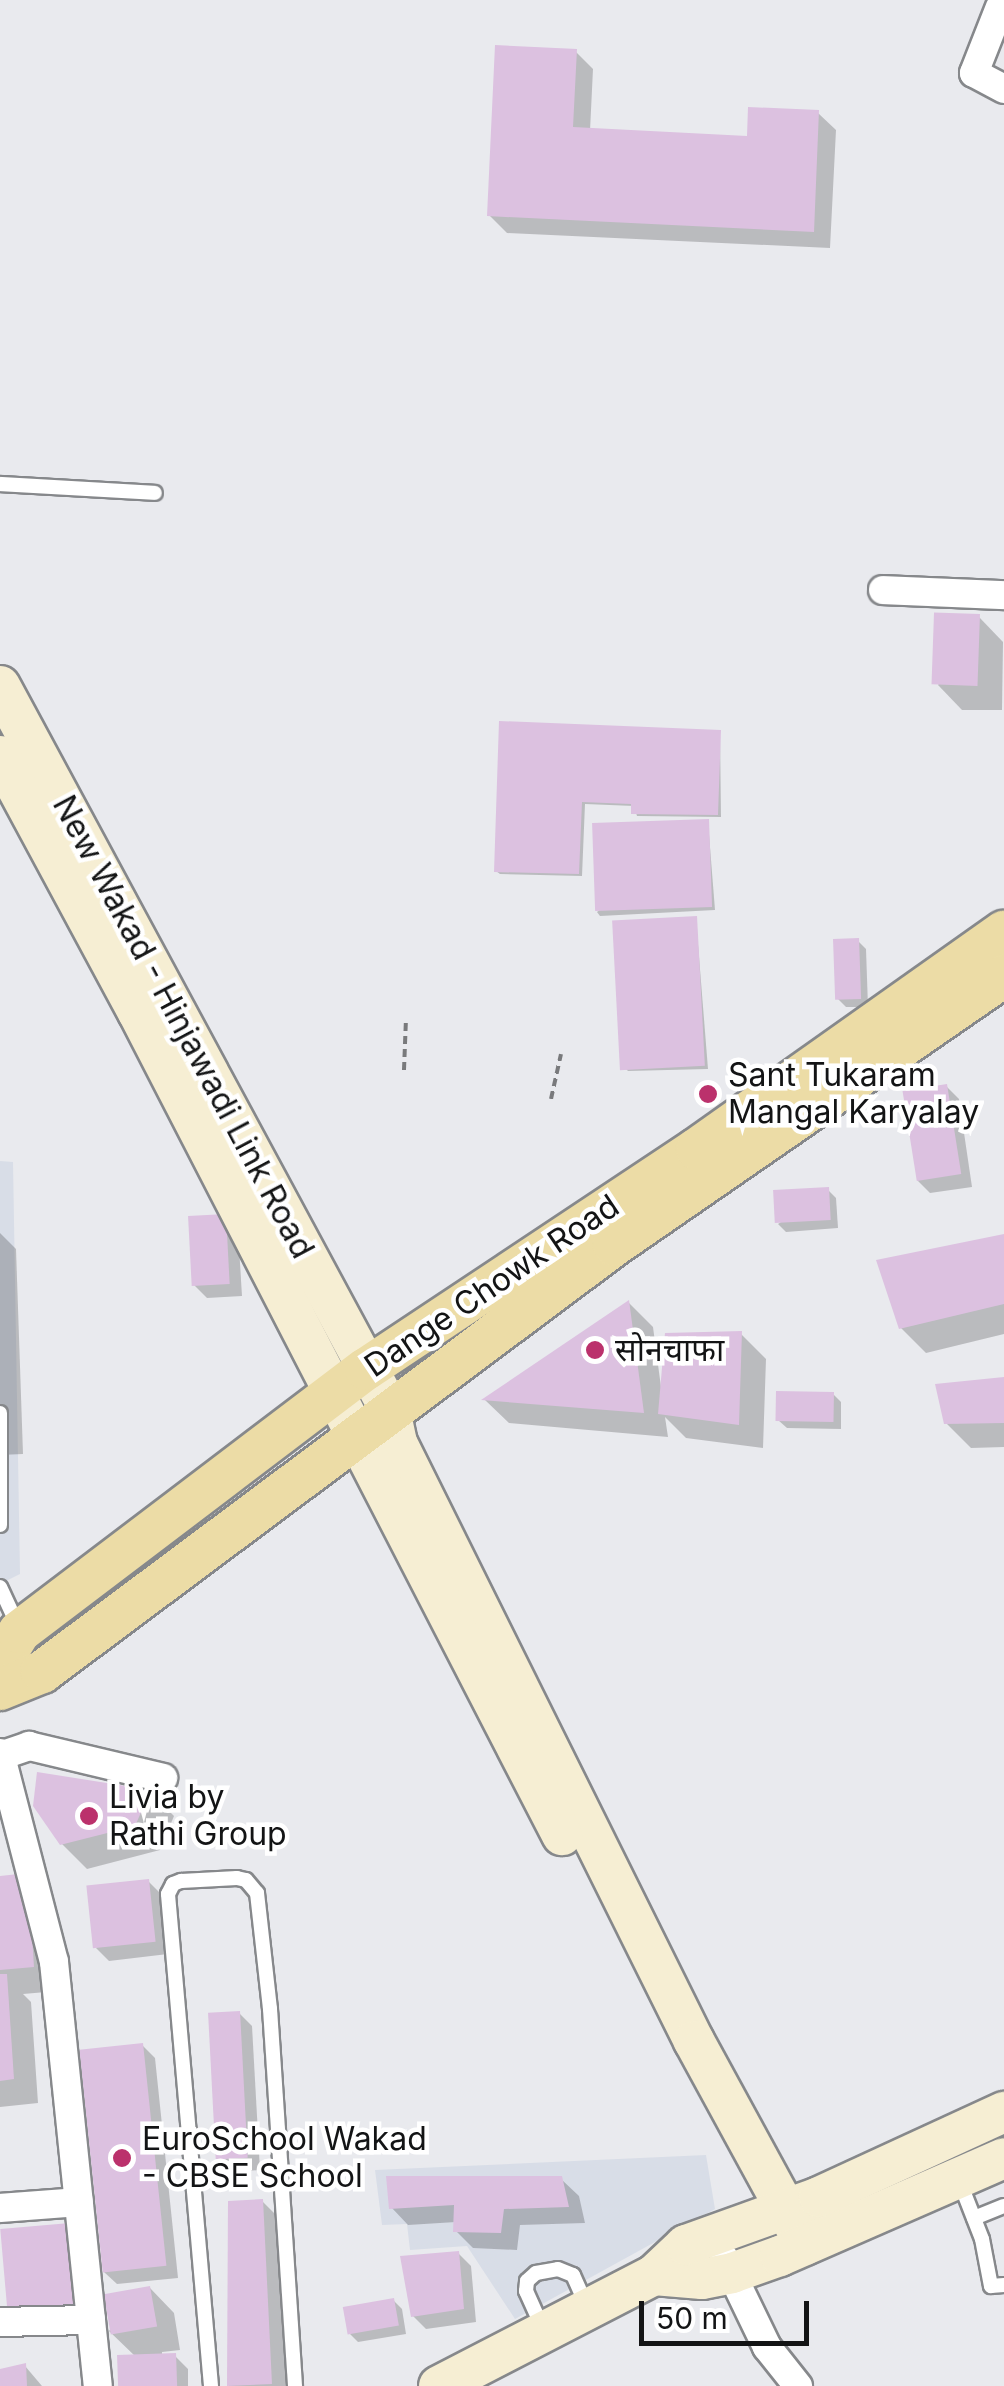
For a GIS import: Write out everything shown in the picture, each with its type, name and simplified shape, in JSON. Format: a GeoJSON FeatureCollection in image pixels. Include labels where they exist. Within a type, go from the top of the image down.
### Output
{"type":"FeatureCollection","features":[{"type":"Feature","properties":{"kind":"main road","name":"New Wakad - Hinjawadi Link Road"},"geometry":{"type":"LineString","coordinates":[[3,700],[153,1004],[350,1382]]}},
{"type":"Feature","properties":{"kind":"main road","name":"New Wakad - Hinjawadi Link Road"},"geometry":{"type":"LineString","coordinates":[[0,756],[153,1004]]}},
{"type":"Feature","properties":{"kind":"main road","name":"Dange Chowk Road"},"geometry":{"type":"LineString","coordinates":[[0,1689],[42,1672],[947,994],[1004,932]]}},
{"type":"Feature","properties":{"kind":"main road","name":"Dange Chowk Road"},"geometry":{"type":"LineString","coordinates":[[10,1647],[350,1382],[697,1149],[947,994],[1004,976]]}},
{"type":"Feature","properties":{"kind":"main road"},"geometry":{"type":"LineString","coordinates":[[350,1382],[390,1410],[398,1443],[694,2041],[783,2233]]}},
{"type":"Feature","properties":{"kind":"main road"},"geometry":{"type":"LineString","coordinates":[[350,1382],[355,1435],[783,2233]]}},
{"type":"Feature","properties":{"kind":"main road"},"geometry":{"type":"LineString","coordinates":[[654,2275],[702,2279],[732,2272],[783,2233],[1004,2112]]}},
{"type":"Feature","properties":{"kind":"main road"},"geometry":{"type":"LineString","coordinates":[[439,2386],[654,2275],[686,2245],[712,2235],[783,2233],[958,2178],[1004,2158]]}},
{"type":"Feature","properties":{"kind":"street"},"geometry":{"type":"LineString","coordinates":[[1002,4],[974,73],[1004,89]]}},
{"type":"Feature","properties":{"kind":"street"},"geometry":{"type":"LineString","coordinates":[[883,590],[1004,594]]}},
{"type":"Feature","properties":{"kind":"street"},"geometry":{"type":"LineString","coordinates":[[98,2386],[54,1962],[0,1755],[29,1746],[163,1778]]}},
{"type":"Feature","properties":{"kind":"street"},"geometry":{"type":"LineString","coordinates":[[0,2208],[79,2202]]}},
{"type":"Feature","properties":{"kind":"street"},"geometry":{"type":"LineString","coordinates":[[712,2235],[767,2346],[798,2386]]}},
{"type":"Feature","properties":{"kind":"street"},"geometry":{"type":"LineString","coordinates":[[0,2322],[92,2320]]}},
{"type":"Feature","properties":{"kind":"lane"},"geometry":{"type":"LineString","coordinates":[[0,484],[155,493]]}},
{"type":"Feature","properties":{"kind":"lane"},"geometry":{"type":"LineString","coordinates":[[0,1413],[4,1524],[0,1525]]}},
{"type":"Feature","properties":{"kind":"lane"},"geometry":{"type":"LineString","coordinates":[[0,1587],[10,1647]]}},
{"type":"Feature","properties":{"kind":"lane"},"geometry":{"type":"LineString","coordinates":[[211,2386],[168,1894],[173,1884],[181,1880],[236,1878],[254,1886],[262,1932],[293,2386]]}},
{"type":"Feature","properties":{"kind":"lane"},"geometry":{"type":"LineString","coordinates":[[958,2178],[974,2218],[991,2286],[1004,2284]]}},
{"type":"Feature","properties":{"kind":"lane"},"geometry":{"type":"LineString","coordinates":[[974,2218],[1004,2206]]}},
{"type":"Feature","properties":{"kind":"lane"},"geometry":{"type":"LineString","coordinates":[[544,2332],[526,2291],[527,2281],[536,2273],[558,2269],[574,2275],[589,2311]]}},
{"type":"Feature","properties":{"kind":"path"},"geometry":{"type":"LineString","coordinates":[[404,1070],[406,1019]]}},
{"type":"Feature","properties":{"kind":"path"},"geometry":{"type":"LineString","coordinates":[[550,1099],[562,1054]]}},
{"type":"Feature","properties":{"kind":"shaded area"},"geometry":{"type":"Polygon","coordinates":[[[0,1161],[13,1162],[20,1574],[0,1584],[0,1161]]]}},
{"type":"Feature","properties":{"kind":"shaded area"},"geometry":{"type":"Polygon","coordinates":[[[706,2155],[715,2209],[515,2319],[467,2246],[410,2250],[407,2224],[382,2225],[375,2170],[706,2155]]]}},
{"type":"Feature","properties":{"kind":"building"},"geometry":{"type":"Polygon","coordinates":[[[495,45],[577,49],[573,127],[747,136],[748,107],[819,110],[814,232],[487,216],[495,45]]]}},
{"type":"Feature","properties":{"kind":"building"},"geometry":{"type":"Polygon","coordinates":[[[934,612],[980,614],[977,686],[932,684],[934,612]]]}},
{"type":"Feature","properties":{"kind":"building"},"geometry":{"type":"Polygon","coordinates":[[[499,721],[721,730],[718,815],[631,814],[631,804],[582,802],[579,874],[494,872],[499,721]]]}},
{"type":"Feature","properties":{"kind":"building"},"geometry":{"type":"Polygon","coordinates":[[[709,819],[712,907],[595,911],[592,823],[709,819]]]}},
{"type":"Feature","properties":{"kind":"building"},"geometry":{"type":"Polygon","coordinates":[[[697,916],[705,1066],[620,1070],[612,920],[697,916]]]}},
{"type":"Feature","properties":{"kind":"building"},"geometry":{"type":"Polygon","coordinates":[[[859,938],[861,999],[835,1000],[833,939],[859,938]]]}},
{"type":"Feature","properties":{"kind":"building"},"geometry":{"type":"Polygon","coordinates":[[[947,1084],[961,1174],[917,1181],[903,1091],[947,1084]]]}},
{"type":"Feature","properties":{"kind":"building"},"geometry":{"type":"Polygon","coordinates":[[[829,1187],[831,1220],[775,1223],[773,1190],[829,1187]]]}},
{"type":"Feature","properties":{"kind":"building"},"geometry":{"type":"Polygon","coordinates":[[[226,1214],[230,1284],[192,1286],[188,1216],[226,1214]]]}},
{"type":"Feature","properties":{"kind":"building"},"geometry":{"type":"Polygon","coordinates":[[[1004,1234],[1004,1304],[899,1329],[876,1260],[1004,1234]]]}},
{"type":"Feature","properties":{"kind":"building","name":"सोनचाफा"},"geometry":{"type":"Polygon","coordinates":[[[629,1300],[644,1413],[481,1400],[629,1300]]]}},
{"type":"Feature","properties":{"kind":"building"},"geometry":{"type":"Polygon","coordinates":[[[742,1331],[739,1425],[658,1414],[665,1333],[742,1331]]]}},
{"type":"Feature","properties":{"kind":"building"},"geometry":{"type":"Polygon","coordinates":[[[1004,1377],[1004,1423],[944,1424],[935,1384],[1004,1377]]]}},
{"type":"Feature","properties":{"kind":"building"},"geometry":{"type":"Polygon","coordinates":[[[776,1391],[834,1392],[833,1422],[775,1421],[776,1391]]]}},
{"type":"Feature","properties":{"kind":"building","name":"Livia by Rathi Group"},"geometry":{"type":"Polygon","coordinates":[[[37,1772],[151,1790],[135,1826],[60,1845],[33,1806],[37,1772]]]}},
{"type":"Feature","properties":{"kind":"building"},"geometry":{"type":"Polygon","coordinates":[[[28,1873],[34,1967],[0,1970],[0,1876],[28,1873]]]}},
{"type":"Feature","properties":{"kind":"building"},"geometry":{"type":"Polygon","coordinates":[[[149,1879],[156,1942],[93,1948],[86,1886],[149,1879]]]}},
{"type":"Feature","properties":{"kind":"building"},"geometry":{"type":"Polygon","coordinates":[[[0,1974],[7,1974],[14,2079],[0,2081],[0,1974]]]}},
{"type":"Feature","properties":{"kind":"building"},"geometry":{"type":"Polygon","coordinates":[[[240,2011],[248,2158],[216,2159],[208,2013],[240,2011]]]}},
{"type":"Feature","properties":{"kind":"building","name":"EuroSchool Wakad - CBSE School"},"geometry":{"type":"Polygon","coordinates":[[[143,2043],[166,2266],[103,2272],[79,2050],[143,2043]]]}},
{"type":"Feature","properties":{"kind":"building"},"geometry":{"type":"Polygon","coordinates":[[[386,2176],[562,2176],[569,2207],[504,2209],[501,2233],[453,2232],[454,2205],[389,2209],[386,2176]]]}},
{"type":"Feature","properties":{"kind":"building"},"geometry":{"type":"Polygon","coordinates":[[[263,2199],[272,2384],[227,2386],[228,2201],[263,2199]]]}},
{"type":"Feature","properties":{"kind":"building"},"geometry":{"type":"Polygon","coordinates":[[[70,2223],[77,2308],[8,2314],[0,2229],[70,2223]]]}},
{"type":"Feature","properties":{"kind":"building"},"geometry":{"type":"Polygon","coordinates":[[[459,2251],[464,2309],[411,2317],[400,2256],[459,2251]]]}},
{"type":"Feature","properties":{"kind":"building"},"geometry":{"type":"Polygon","coordinates":[[[150,2286],[157,2326],[111,2335],[104,2294],[150,2286]]]}},
{"type":"Feature","properties":{"kind":"building"},"geometry":{"type":"Polygon","coordinates":[[[394,2298],[399,2326],[348,2335],[343,2307],[394,2298]]]}},
{"type":"Feature","properties":{"kind":"building"},"geometry":{"type":"Polygon","coordinates":[[[176,2353],[177,2386],[118,2386],[117,2355],[176,2353]]]}},
{"type":"Feature","properties":{"kind":"building"},"geometry":{"type":"Polygon","coordinates":[[[26,2363],[27,2386],[0,2386],[0,2369],[26,2363]]]}},
{"type":"Feature","properties":{"kind":"place","name":"Sant Tukaram Mangal Karyalay"},"geometry":{"type":"Point","coordinates":[708,1094]}},
{"type":"Feature","properties":{"kind":"place","name":"सोनचाफा"},"geometry":{"type":"Point","coordinates":[595,1350]}},
{"type":"Feature","properties":{"kind":"place","name":"Livia by Rathi Group"},"geometry":{"type":"Point","coordinates":[89,1816]}},
{"type":"Feature","properties":{"kind":"place","name":"EuroSchool Wakad - CBSE School"},"geometry":{"type":"Point","coordinates":[122,2158]}}]}
